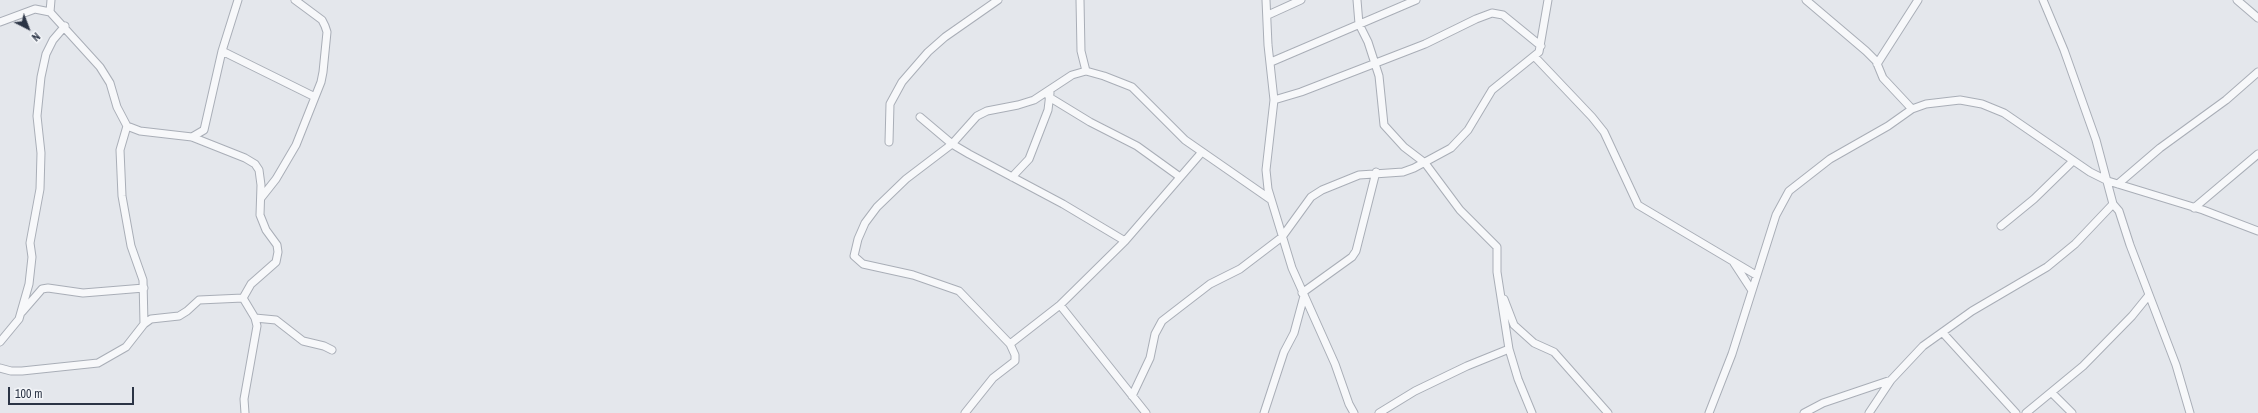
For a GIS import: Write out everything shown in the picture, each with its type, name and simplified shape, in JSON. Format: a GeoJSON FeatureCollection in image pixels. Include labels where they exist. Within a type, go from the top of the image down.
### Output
{"type":"FeatureCollection","features":[{"type":"Feature","properties":{"kind":"street"},"geometry":{"type":"LineString","coordinates":[[50,12],[51,0]]}},
{"type":"Feature","properties":{"kind":"street"},"geometry":{"type":"LineString","coordinates":[[211,145],[204,130],[222,51],[238,0]]}},
{"type":"Feature","properties":{"kind":"street"},"geometry":{"type":"LineString","coordinates":[[261,198],[276,179],[289,158],[321,82],[327,32],[322,20],[295,0]]}},
{"type":"Feature","properties":{"kind":"street"},"geometry":{"type":"LineString","coordinates":[[889,142],[890,104],[902,82],[928,52],[945,37],[998,0]]}},
{"type":"Feature","properties":{"kind":"street"},"geometry":{"type":"LineString","coordinates":[[1080,0],[1081,51],[1086,71]]}},
{"type":"Feature","properties":{"kind":"street"},"geometry":{"type":"LineString","coordinates":[[1266,0],[1274,100],[1266,170],[1270,199],[1303,294],[1336,364],[1349,404],[1354,413]]}},
{"type":"Feature","properties":{"kind":"street"},"geometry":{"type":"LineString","coordinates":[[1268,15],[1301,0]]}},
{"type":"Feature","properties":{"kind":"street"},"geometry":{"type":"LineString","coordinates":[[1357,0],[1359,24],[1368,42],[1382,89],[1384,125],[1404,147],[1425,163],[1460,210],[1498,247],[1497,272],[1502,295],[1509,349],[1518,379],[1532,413]]}},
{"type":"Feature","properties":{"kind":"street"},"geometry":{"type":"LineString","coordinates":[[1271,62],[1416,0]]}},
{"type":"Feature","properties":{"kind":"street"},"geometry":{"type":"LineString","coordinates":[[1132,396],[1150,358],[1155,334],[1162,321],[1205,288],[1240,269],[1282,237],[1311,197],[1322,190],[1359,175],[1376,172],[1403,172],[1442,154],[1460,139],[1468,130],[1492,90],[1500,81],[1535,57],[1541,46],[1548,0]]}},
{"type":"Feature","properties":{"kind":"street"},"geometry":{"type":"LineString","coordinates":[[1806,0],[1866,51],[1877,64],[1884,78],[1912,108]]}},
{"type":"Feature","properties":{"kind":"street"},"geometry":{"type":"LineString","coordinates":[[1877,64],[1918,0]]}},
{"type":"Feature","properties":{"kind":"street"},"geometry":{"type":"LineString","coordinates":[[2043,0],[2070,65],[2096,140],[2113,204],[2119,212],[2176,365],[2190,413]]}},
{"type":"Feature","properties":{"kind":"street"},"geometry":{"type":"LineString","coordinates":[[2238,0],[2258,18]]}},
{"type":"Feature","properties":{"kind":"street"},"geometry":{"type":"LineString","coordinates":[[0,22],[35,9],[50,12],[65,26],[106,78],[126,126],[120,150],[122,196],[130,241],[141,270],[144,288],[144,324]]}},
{"type":"Feature","properties":{"kind":"street"},"geometry":{"type":"LineString","coordinates":[[1274,100],[1301,92],[1425,44],[1476,19],[1492,13],[1503,16],[1541,46]]}},
{"type":"Feature","properties":{"kind":"street"},"geometry":{"type":"LineString","coordinates":[[0,342],[19,319],[32,269],[30,243],[40,189],[41,154],[37,116],[41,77],[46,54],[53,40],[65,26]]}},
{"type":"Feature","properties":{"kind":"street"},"geometry":{"type":"LineString","coordinates":[[222,51],[315,97]]}},
{"type":"Feature","properties":{"kind":"street"},"geometry":{"type":"LineString","coordinates":[[1535,57],[1592,117],[1604,132],[1638,205],[1756,275]]}},
{"type":"Feature","properties":{"kind":"street"},"geometry":{"type":"LineString","coordinates":[[965,413],[993,378],[1015,361],[1015,355],[1010,344],[959,291],[913,275],[863,264],[854,256],[858,239],[865,223],[878,207],[906,179],[952,144],[982,113],[1034,100],[1072,75],[1086,71],[1104,76],[1132,87],[1185,140],[1270,199]]}},
{"type":"Feature","properties":{"kind":"street"},"geometry":{"type":"LineString","coordinates":[[2118,184],[2160,148],[2226,100],[2258,72]]}},
{"type":"Feature","properties":{"kind":"street"},"geometry":{"type":"LineString","coordinates":[[1012,177],[1029,159],[1048,110],[1050,89]]}},
{"type":"Feature","properties":{"kind":"street"},"geometry":{"type":"LineString","coordinates":[[1049,97],[1090,122],[1137,146],[1180,177]]}},
{"type":"Feature","properties":{"kind":"street"},"geometry":{"type":"LineString","coordinates":[[1709,413],[1732,354],[1751,289],[1776,215],[1789,191],[1830,159],[1888,126],[1912,108],[1940,101],[1960,100],[1982,104],[2004,113],[2073,161],[2108,181],[2194,208],[2258,232]]}},
{"type":"Feature","properties":{"kind":"street"},"geometry":{"type":"LineString","coordinates":[[920,117],[952,144],[1125,241]]}},
{"type":"Feature","properties":{"kind":"street"},"geometry":{"type":"LineString","coordinates":[[126,126],[140,131],[192,137],[245,158],[254,164],[260,177],[261,219],[266,230],[277,245],[278,258],[271,268],[251,284],[242,298]]}},
{"type":"Feature","properties":{"kind":"street"},"geometry":{"type":"LineString","coordinates":[[192,137],[204,130]]}},
{"type":"Feature","properties":{"kind":"street"},"geometry":{"type":"LineString","coordinates":[[1010,344],[1060,305],[1125,241],[1202,152]]}},
{"type":"Feature","properties":{"kind":"street"},"geometry":{"type":"LineString","coordinates":[[2194,208],[2258,154]]}},
{"type":"Feature","properties":{"kind":"street"},"geometry":{"type":"LineString","coordinates":[[2001,226],[2034,199],[2073,161]]}},
{"type":"Feature","properties":{"kind":"street"},"geometry":{"type":"LineString","coordinates":[[1264,413],[1284,352],[1294,332],[1303,294],[1352,257],[1356,251],[1376,172]]}},
{"type":"Feature","properties":{"kind":"street"},"geometry":{"type":"LineString","coordinates":[[1869,413],[1891,380],[1923,346],[1972,311],[2047,266],[2075,244],[2113,204]]}},
{"type":"Feature","properties":{"kind":"street"},"geometry":{"type":"LineString","coordinates":[[1732,261],[1751,289]]}},
{"type":"Feature","properties":{"kind":"street"},"geometry":{"type":"LineString","coordinates":[[22,312],[42,289],[48,288],[84,293],[144,288]]}},
{"type":"Feature","properties":{"kind":"street"},"geometry":{"type":"LineString","coordinates":[[1502,295],[1514,325],[1534,343],[1554,352],[1608,413]]}},
{"type":"Feature","properties":{"kind":"street"},"geometry":{"type":"LineString","coordinates":[[2026,413],[2052,393],[2111,339],[2149,295]]}},
{"type":"Feature","properties":{"kind":"street"},"geometry":{"type":"LineString","coordinates":[[242,298],[255,318],[257,326],[244,399],[245,413]]}},
{"type":"Feature","properties":{"kind":"street"},"geometry":{"type":"LineString","coordinates":[[0,368],[11,371],[22,371],[98,363],[126,347],[144,324],[151,319],[179,316],[188,311],[199,300],[242,298]]}},
{"type":"Feature","properties":{"kind":"street"},"geometry":{"type":"LineString","coordinates":[[1060,305],[1146,413]]}},
{"type":"Feature","properties":{"kind":"street"},"geometry":{"type":"LineString","coordinates":[[144,312],[151,319]]}},
{"type":"Feature","properties":{"kind":"street"},"geometry":{"type":"LineString","coordinates":[[255,318],[276,320],[304,341],[324,346],[332,350]]}},
{"type":"Feature","properties":{"kind":"street"},"geometry":{"type":"LineString","coordinates":[[1943,333],[2016,413]]}},
{"type":"Feature","properties":{"kind":"street"},"geometry":{"type":"LineString","coordinates":[[1379,413],[1435,382],[1509,349]]}},
{"type":"Feature","properties":{"kind":"street"},"geometry":{"type":"LineString","coordinates":[[1804,413],[1823,403],[1891,380]]}},
{"type":"Feature","properties":{"kind":"street"},"geometry":{"type":"LineString","coordinates":[[2052,393],[2072,413]]}}]}
